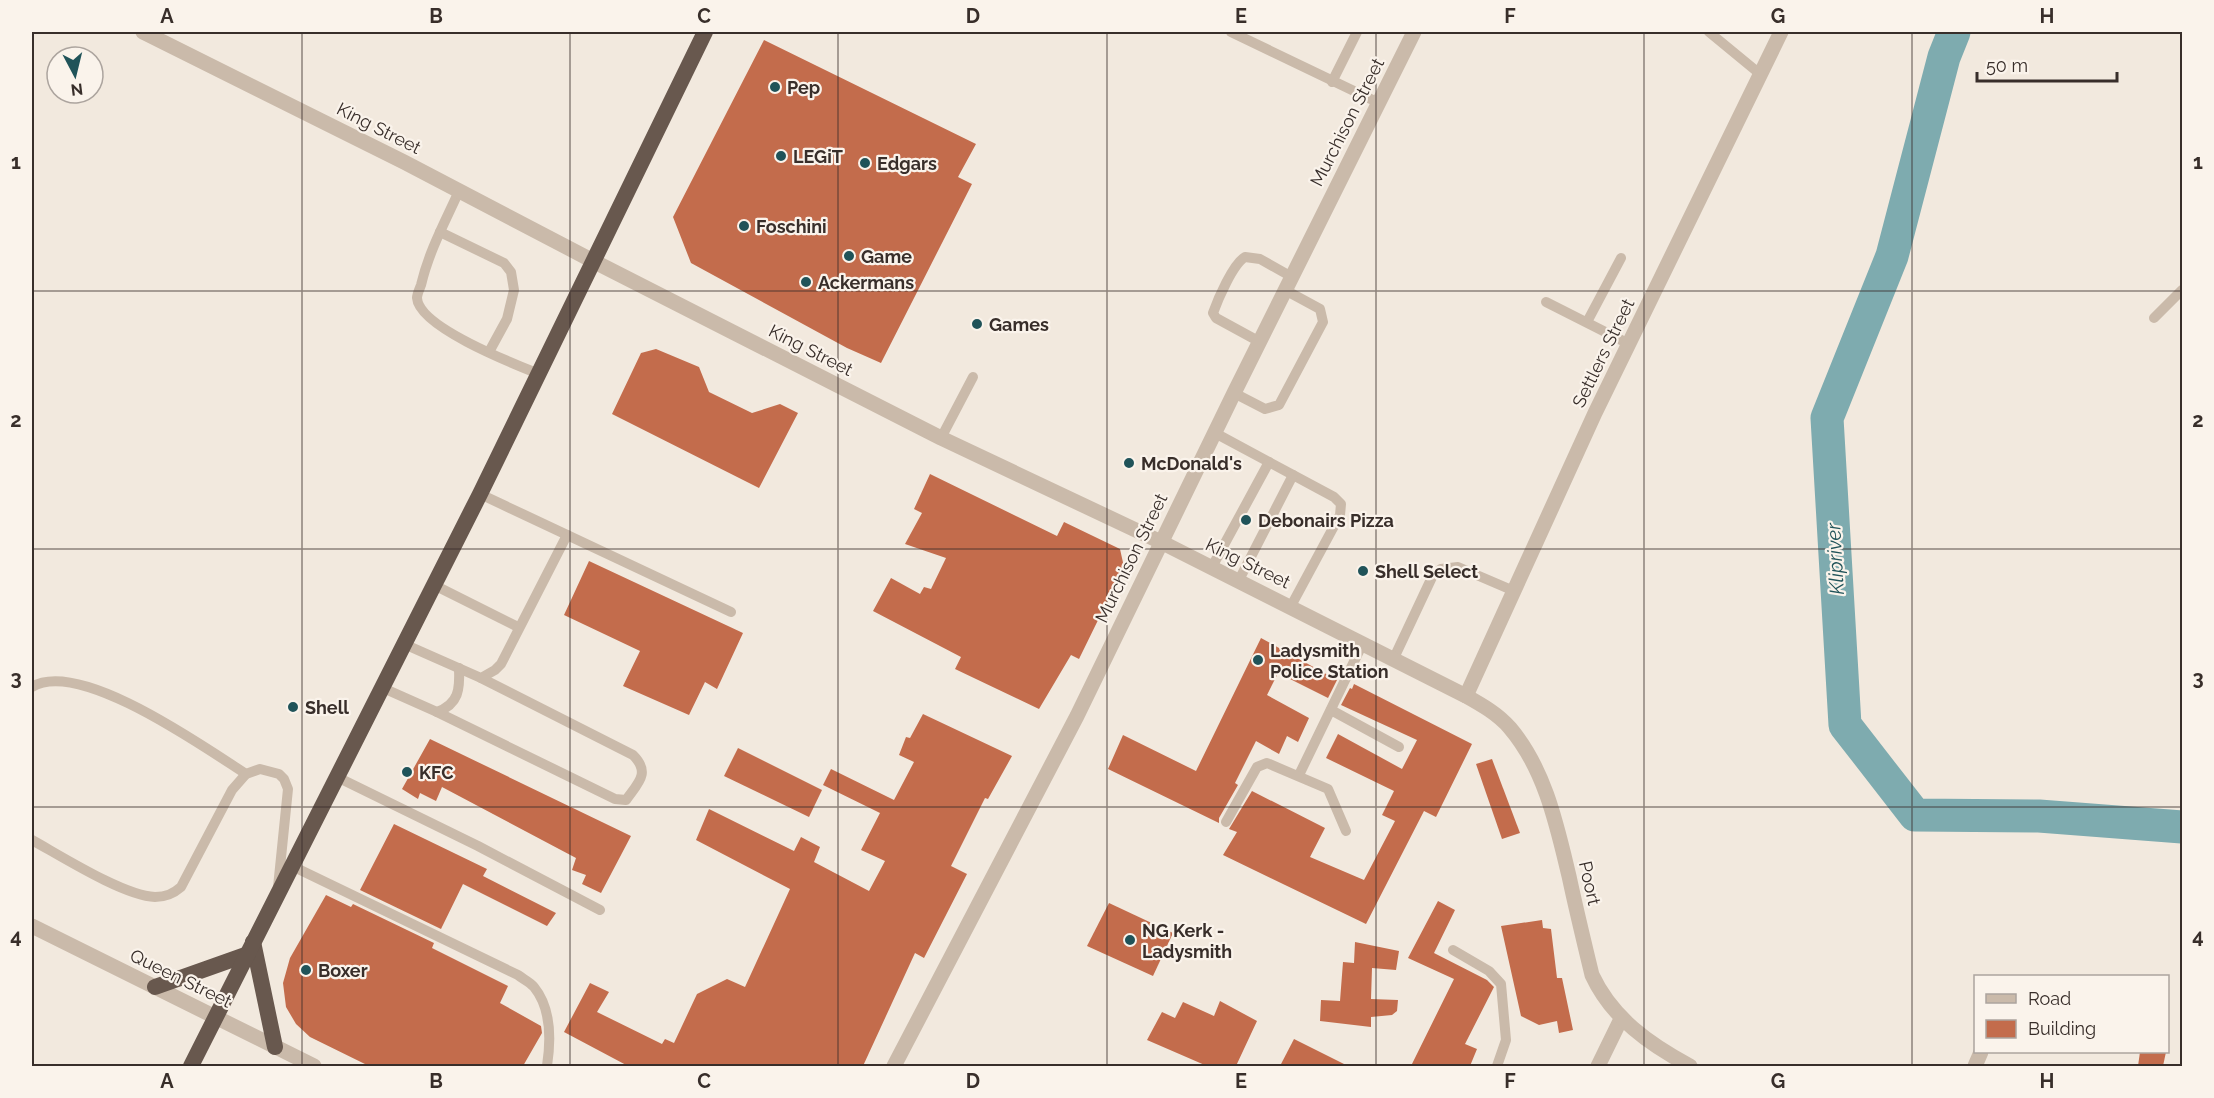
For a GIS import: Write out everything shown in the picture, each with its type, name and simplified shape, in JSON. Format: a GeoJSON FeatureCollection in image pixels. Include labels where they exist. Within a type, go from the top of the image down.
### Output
{"type":"FeatureCollection","features":[{"type":"Feature","properties":{"kind":"highway"},"geometry":{"type":"LineString","coordinates":[[191,1066],[480,494],[595,262],[705,32]]}},
{"type":"Feature","properties":{"kind":"highway"},"geometry":{"type":"LineString","coordinates":[[155,987],[250,948]]}},
{"type":"Feature","properties":{"kind":"highway"},"geometry":{"type":"LineString","coordinates":[[250,948],[275,1047]]}},
{"type":"Feature","properties":{"kind":"street","name":"King Street"},"geometry":{"type":"LineString","coordinates":[[143,32],[941,438],[1239,580],[1466,696]]}},
{"type":"Feature","properties":{"kind":"street","name":"Murchison Street"},"geometry":{"type":"LineString","coordinates":[[894,1066],[1077,716],[1234,393],[1414,32]]}},
{"type":"Feature","properties":{"kind":"street","name":"Settlers Street"},"geometry":{"type":"LineString","coordinates":[[1466,696],[1629,344],[1781,32]]}},
{"type":"Feature","properties":{"kind":"street","name":"Poort"},"geometry":{"type":"LineString","coordinates":[[1466,696],[1499,717],[1510,728],[1526,750],[1538,775],[1556,823],[1592,975],[1600,994],[1621,1019],[1649,1042],[1690,1066]]}},
{"type":"Feature","properties":{"kind":"street","name":"Queen Street"},"geometry":{"type":"LineString","coordinates":[[32,926],[314,1066]]}},
{"type":"Feature","properties":{"kind":"street"},"geometry":{"type":"LineString","coordinates":[[1598,1066],[1621,1019]]}},
{"type":"Feature","properties":{"kind":"lane"},"geometry":{"type":"LineString","coordinates":[[1231,32],[1379,103]]}},
{"type":"Feature","properties":{"kind":"lane"},"geometry":{"type":"LineString","coordinates":[[1332,82],[1357,32]]}},
{"type":"Feature","properties":{"kind":"lane"},"geometry":{"type":"LineString","coordinates":[[1709,32],[1760,74]]}},
{"type":"Feature","properties":{"kind":"lane"},"geometry":{"type":"LineString","coordinates":[[459,191],[426,260],[417,298],[421,309],[444,330],[539,374]]}},
{"type":"Feature","properties":{"kind":"lane"},"geometry":{"type":"LineString","coordinates":[[440,232],[504,263],[512,272],[514,290],[507,319],[489,352]]}},
{"type":"Feature","properties":{"kind":"lane"},"geometry":{"type":"LineString","coordinates":[[1234,393],[1265,408],[1279,405],[1323,322],[1320,309],[1260,259],[1245,257],[1239,262],[1213,313],[1216,318],[1260,342]]}},
{"type":"Feature","properties":{"kind":"lane"},"geometry":{"type":"LineString","coordinates":[[1587,322],[1622,258]]}},
{"type":"Feature","properties":{"kind":"lane"},"geometry":{"type":"LineString","coordinates":[[2154,318],[2182,290]]}},
{"type":"Feature","properties":{"kind":"lane"},"geometry":{"type":"LineString","coordinates":[[1546,302],[1629,344]]}},
{"type":"Feature","properties":{"kind":"lane"},"geometry":{"type":"LineString","coordinates":[[941,438],[973,377]]}},
{"type":"Feature","properties":{"kind":"lane"},"geometry":{"type":"LineString","coordinates":[[1215,433],[1334,496],[1342,507],[1340,515],[1291,606]]}},
{"type":"Feature","properties":{"kind":"lane"},"geometry":{"type":"LineString","coordinates":[[1212,567],[1269,462]]}},
{"type":"Feature","properties":{"kind":"lane"},"geometry":{"type":"LineString","coordinates":[[1239,580],[1293,475]]}},
{"type":"Feature","properties":{"kind":"lane"},"geometry":{"type":"LineString","coordinates":[[480,494],[731,612]]}},
{"type":"Feature","properties":{"kind":"lane"},"geometry":{"type":"LineString","coordinates":[[481,678],[501,664],[567,535]]}},
{"type":"Feature","properties":{"kind":"lane"},"geometry":{"type":"LineString","coordinates":[[1394,658],[1433,575],[1441,569],[1458,567],[1514,591]]}},
{"type":"Feature","properties":{"kind":"lane"},"geometry":{"type":"LineString","coordinates":[[434,585],[518,627]]}},
{"type":"Feature","properties":{"kind":"lane"},"geometry":{"type":"LineString","coordinates":[[1299,775],[1363,643]]}},
{"type":"Feature","properties":{"kind":"lane"},"geometry":{"type":"LineString","coordinates":[[382,688],[437,712],[615,799],[626,800],[643,776],[643,768],[633,755],[481,678],[404,644]]}},
{"type":"Feature","properties":{"kind":"lane"},"geometry":{"type":"LineString","coordinates":[[437,712],[453,703],[458,693],[459,668]]}},
{"type":"Feature","properties":{"kind":"lane"},"geometry":{"type":"LineString","coordinates":[[32,687],[38,683],[56,680],[86,686],[152,715],[246,774]]}},
{"type":"Feature","properties":{"kind":"lane"},"geometry":{"type":"LineString","coordinates":[[1331,710],[1399,747]]}},
{"type":"Feature","properties":{"kind":"lane"},"geometry":{"type":"LineString","coordinates":[[1226,822],[1259,765],[1267,763],[1328,789],[1346,831]]}},
{"type":"Feature","properties":{"kind":"lane"},"geometry":{"type":"LineString","coordinates":[[32,840],[117,886],[138,894],[156,897],[171,895],[181,887],[232,790],[246,774],[260,769],[279,774],[288,789],[278,893]]}},
{"type":"Feature","properties":{"kind":"lane"},"geometry":{"type":"LineString","coordinates":[[337,777],[478,846],[600,910]]}},
{"type":"Feature","properties":{"kind":"lane"},"geometry":{"type":"LineString","coordinates":[[292,866],[518,975],[533,986],[542,1000],[549,1022],[550,1042],[547,1066]]}},
{"type":"Feature","properties":{"kind":"lane"},"geometry":{"type":"LineString","coordinates":[[1453,950],[1489,971],[1501,984],[1506,1040],[1497,1066]]}},
{"type":"Feature","properties":{"kind":"building"},"geometry":{"type":"Polygon","coordinates":[[[764,40],[976,144],[958,177],[972,184],[881,363],[847,348],[691,263],[673,217],[764,40]]]}},
{"type":"Feature","properties":{"kind":"building"},"geometry":{"type":"Polygon","coordinates":[[[656,349],[699,367],[709,392],[752,413],[780,404],[798,413],[759,488],[612,414],[641,353],[656,349]]]}},
{"type":"Feature","properties":{"kind":"building"},"geometry":{"type":"Polygon","coordinates":[[[930,474],[1057,536],[1064,522],[1120,549],[1124,567],[1079,659],[1071,655],[1039,709],[955,669],[961,657],[873,611],[891,578],[920,594],[924,587],[931,589],[946,558],[905,544],[922,513],[914,509],[930,474]]]}},
{"type":"Feature","properties":{"kind":"building"},"geometry":{"type":"Polygon","coordinates":[[[589,561],[743,633],[717,689],[705,682],[689,715],[623,686],[640,651],[564,615],[589,561]]]}},
{"type":"Feature","properties":{"kind":"building"},"geometry":{"type":"Polygon","coordinates":[[[1261,638],[1337,680],[1328,698],[1278,673],[1267,695],[1309,718],[1298,742],[1287,736],[1279,754],[1256,741],[1235,783],[1238,785],[1219,818],[1219,823],[1108,769],[1123,735],[1196,771],[1261,638]]]}},
{"type":"Feature","properties":{"kind":"building"},"geometry":{"type":"Polygon","coordinates":[[[1354,684],[1472,744],[1436,817],[1424,811],[1366,924],[1223,855],[1237,832],[1229,829],[1252,791],[1325,828],[1310,857],[1364,880],[1395,821],[1382,815],[1394,791],[1326,758],[1338,734],[1402,769],[1417,740],[1341,705],[1354,684]]]}},
{"type":"Feature","properties":{"kind":"building"},"geometry":{"type":"Polygon","coordinates":[[[923,714],[1012,756],[988,799],[985,798],[951,866],[967,874],[924,958],[915,953],[863,1066],[628,1066],[564,1032],[590,983],[609,992],[597,1012],[662,1044],[665,1039],[674,1043],[697,994],[727,979],[745,987],[790,889],[696,840],[709,809],[794,851],[801,837],[820,847],[814,862],[869,891],[885,861],[861,850],[880,813],[823,785],[831,769],[894,800],[914,762],[899,755],[906,737],[910,738],[923,714]]]}},
{"type":"Feature","properties":{"kind":"building"},"geometry":{"type":"Polygon","coordinates":[[[430,739],[631,836],[601,893],[582,884],[586,875],[572,870],[576,858],[442,787],[436,801],[420,793],[418,799],[402,789],[430,739]]]}},
{"type":"Feature","properties":{"kind":"building"},"geometry":{"type":"Polygon","coordinates":[[[738,748],[822,790],[809,817],[724,776],[738,748]]]}},
{"type":"Feature","properties":{"kind":"building"},"geometry":{"type":"Polygon","coordinates":[[[1492,759],[1520,833],[1502,839],[1476,764],[1492,759]]]}},
{"type":"Feature","properties":{"kind":"building"},"geometry":{"type":"Polygon","coordinates":[[[394,824],[487,869],[483,876],[556,913],[547,926],[463,884],[441,929],[360,890],[394,824]]]}},
{"type":"Feature","properties":{"kind":"building"},"geometry":{"type":"Polygon","coordinates":[[[326,895],[351,907],[353,904],[434,943],[432,948],[508,986],[500,1003],[541,1026],[542,1033],[523,1066],[369,1066],[310,1037],[296,1024],[286,1007],[283,983],[290,958],[326,895]]]}},
{"type":"Feature","properties":{"kind":"building"},"geometry":{"type":"Polygon","coordinates":[[[1438,901],[1455,910],[1434,953],[1487,980],[1494,987],[1465,1044],[1477,1049],[1470,1066],[1411,1066],[1454,979],[1408,958],[1438,901]]]}},
{"type":"Feature","properties":{"kind":"building","name":"NG Kerk - Ladysmith"},"geometry":{"type":"Polygon","coordinates":[[[1109,903],[1173,933],[1153,976],[1087,946],[1109,903]]]}},
{"type":"Feature","properties":{"kind":"building"},"geometry":{"type":"Polygon","coordinates":[[[1542,920],[1543,928],[1551,929],[1557,978],[1562,978],[1573,1030],[1559,1033],[1557,1021],[1539,1025],[1521,1016],[1501,926],[1542,920]]]}},
{"type":"Feature","properties":{"kind":"building"},"geometry":{"type":"Polygon","coordinates":[[[1355,942],[1399,951],[1396,970],[1372,968],[1371,999],[1398,1000],[1397,1011],[1392,1015],[1371,1017],[1371,1027],[1320,1021],[1321,1000],[1340,1001],[1343,962],[1354,963],[1355,942]]]}},
{"type":"Feature","properties":{"kind":"building"},"geometry":{"type":"Polygon","coordinates":[[[1220,1001],[1257,1021],[1236,1066],[1207,1066],[1147,1040],[1162,1012],[1175,1018],[1183,1002],[1214,1016],[1220,1001]]]}},
{"type":"Feature","properties":{"kind":"building"},"geometry":{"type":"Polygon","coordinates":[[[1294,1039],[1348,1066],[1280,1066],[1294,1039]]]}},
{"type":"Feature","properties":{"kind":"building"},"geometry":{"type":"Polygon","coordinates":[[[2140,1053],[2166,1053],[2163,1066],[2138,1066],[2140,1053]]]}},
{"type":"Feature","properties":{"kind":"waterway","name":"Klipriver"},"geometry":{"type":"LineString","coordinates":[[1954,32],[1944,57],[1892,256],[1827,418],[1845,725],[1915,815],[2039,816],[2182,827]]}},
{"type":"Feature","properties":{"kind":"place","name":"Pep"},"geometry":{"type":"Point","coordinates":[775,87]}},
{"type":"Feature","properties":{"kind":"place","name":"LEGiT"},"geometry":{"type":"Point","coordinates":[781,156]}},
{"type":"Feature","properties":{"kind":"place","name":"Edgars"},"geometry":{"type":"Point","coordinates":[865,163]}},
{"type":"Feature","properties":{"kind":"place","name":"Foschini"},"geometry":{"type":"Point","coordinates":[744,226]}},
{"type":"Feature","properties":{"kind":"place","name":"Game"},"geometry":{"type":"Point","coordinates":[849,256]}},
{"type":"Feature","properties":{"kind":"place","name":"Ackermans"},"geometry":{"type":"Point","coordinates":[806,282]}},
{"type":"Feature","properties":{"kind":"place","name":"Games"},"geometry":{"type":"Point","coordinates":[977,324]}},
{"type":"Feature","properties":{"kind":"place","name":"McDonald's"},"geometry":{"type":"Point","coordinates":[1129,463]}},
{"type":"Feature","properties":{"kind":"place","name":"Debonairs Pizza"},"geometry":{"type":"Point","coordinates":[1246,520]}},
{"type":"Feature","properties":{"kind":"place","name":"Shell Select"},"geometry":{"type":"Point","coordinates":[1363,571]}},
{"type":"Feature","properties":{"kind":"place","name":"Ladysmith Police Station"},"geometry":{"type":"Point","coordinates":[1258,660]}},
{"type":"Feature","properties":{"kind":"place","name":"Shell"},"geometry":{"type":"Point","coordinates":[293,707]}},
{"type":"Feature","properties":{"kind":"place","name":"KFC"},"geometry":{"type":"Point","coordinates":[407,772]}},
{"type":"Feature","properties":{"kind":"place","name":"NG Kerk - Ladysmith"},"geometry":{"type":"Point","coordinates":[1130,940]}},
{"type":"Feature","properties":{"kind":"place","name":"Boxer"},"geometry":{"type":"Point","coordinates":[306,970]}}]}
